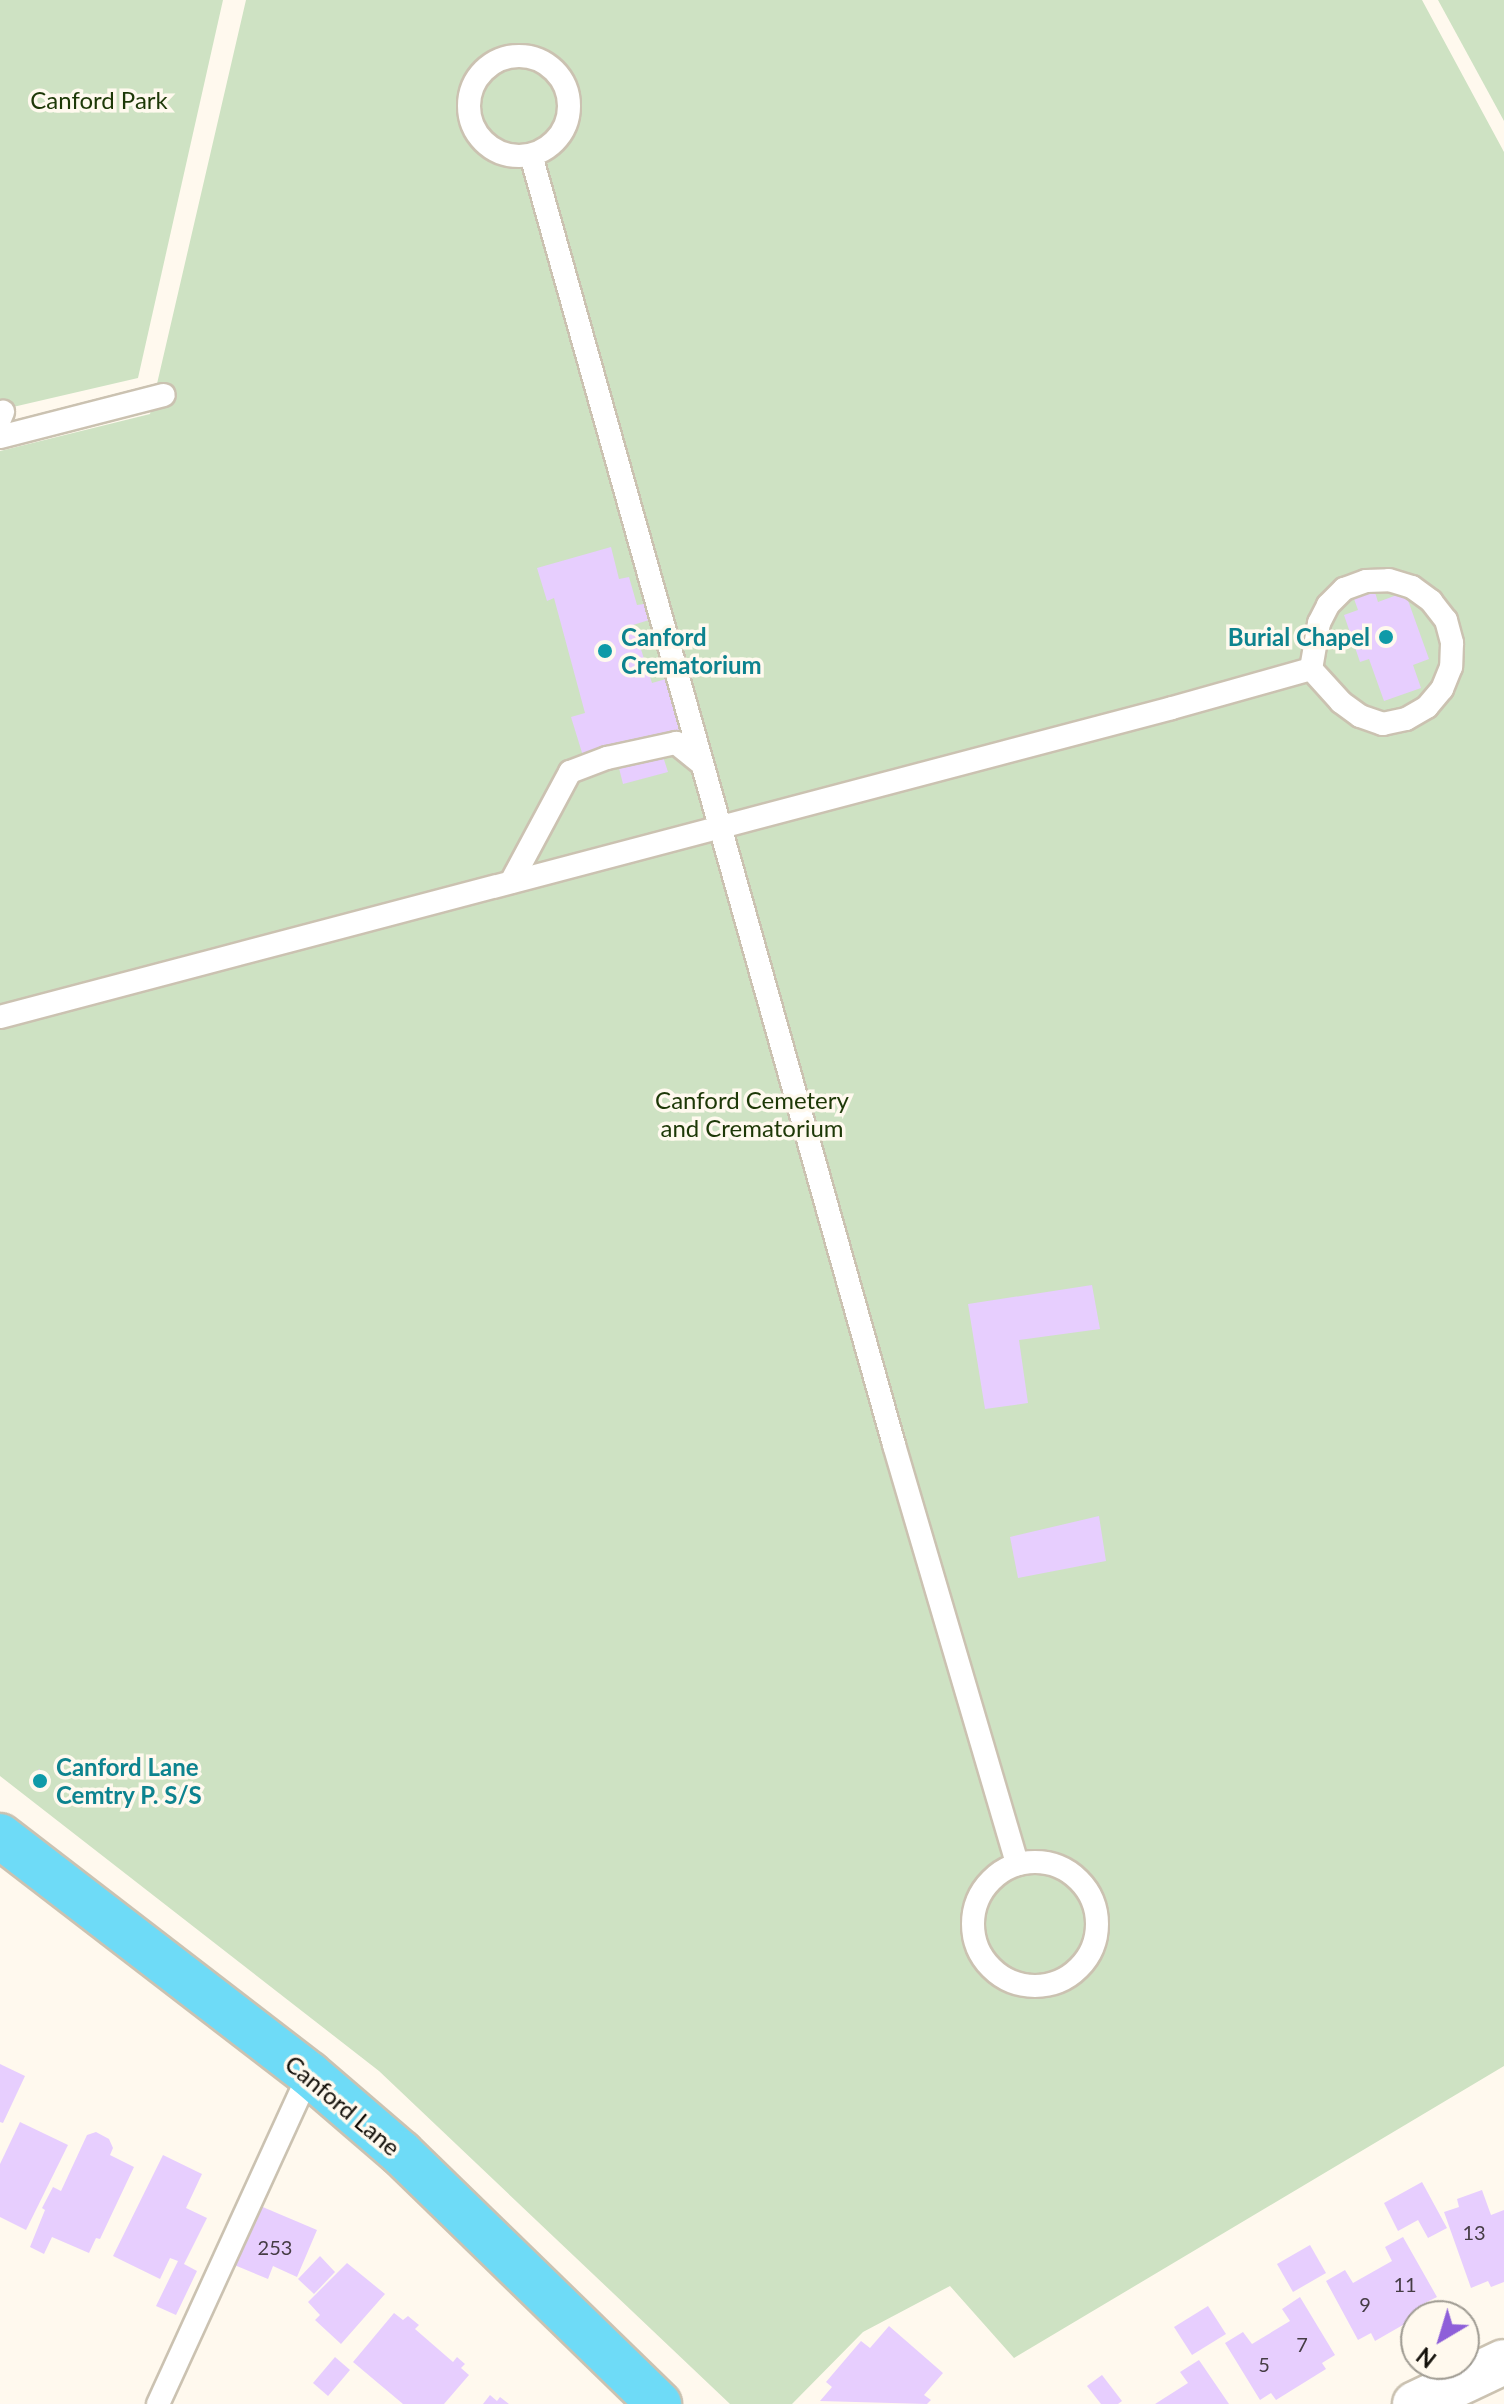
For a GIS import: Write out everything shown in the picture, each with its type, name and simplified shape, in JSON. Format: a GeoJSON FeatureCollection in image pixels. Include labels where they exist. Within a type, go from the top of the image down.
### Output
{"type":"FeatureCollection","features":[{"type":"Feature","properties":{"kind":"main road","name":"Canford Lane"},"geometry":{"type":"LineString","coordinates":[[0,1836],[309,2074],[401,2153],[659,2404]]}},
{"type":"Feature","properties":{"kind":"street"},"geometry":{"type":"LineString","coordinates":[[1415,2404],[1504,2362]]}},
{"type":"Feature","properties":{"kind":"lane"},"geometry":{"type":"LineString","coordinates":[[526,57],[549,65],[567,91],[570,107],[563,131],[546,149],[531,155],[515,156],[486,144],[470,117],[472,88],[490,65],[503,58],[526,57]]}},
{"type":"Feature","properties":{"kind":"lane"},"geometry":{"type":"LineString","coordinates":[[531,155],[1017,1864]]}},
{"type":"Feature","properties":{"kind":"lane"},"geometry":{"type":"LineString","coordinates":[[0,437],[164,395]]}},
{"type":"Feature","properties":{"kind":"lane"},"geometry":{"type":"LineString","coordinates":[[1389,580],[1412,587],[1431,601],[1446,620],[1452,643],[1451,667],[1442,689],[1427,707],[1406,719],[1383,724],[1360,716],[1341,702],[1311,669],[1319,623],[1328,605],[1344,589],[1366,581],[1389,580]]}},
{"type":"Feature","properties":{"kind":"lane"},"geometry":{"type":"LineString","coordinates":[[0,1017],[1311,669]]}},
{"type":"Feature","properties":{"kind":"lane"},"geometry":{"type":"LineString","coordinates":[[511,882],[570,772],[607,758],[676,743],[702,764]]}},
{"type":"Feature","properties":{"kind":"lane"},"geometry":{"type":"LineString","coordinates":[[1035,1861],[1061,1867],[1083,1884],[1093,1899],[1098,1920],[1096,1942],[1086,1961],[1070,1976],[1051,1985],[1015,1983],[986,1962],[977,1947],[973,1927],[975,1906],[984,1888],[998,1873],[1017,1864],[1035,1861]]}},
{"type":"Feature","properties":{"kind":"lane"},"geometry":{"type":"LineString","coordinates":[[158,2404],[309,2074]]}},
{"type":"Feature","properties":{"kind":"green space","name":"Canford Park"},"geometry":{"type":"Polygon","coordinates":[[[0,0],[223,0],[138,378],[0,410],[0,0]]]}},
{"type":"Feature","properties":{"kind":"green space","name":"Canford Cemetery and Crematorium"},"geometry":{"type":"Polygon","coordinates":[[[246,0],[1422,0],[1504,152],[1504,2066],[1014,2358],[950,2286],[863,2332],[792,2404],[730,2404],[379,2071],[0,1776],[0,451],[150,414],[246,0]]]}},
{"type":"Feature","properties":{"kind":"green space"},"geometry":{"type":"Polygon","coordinates":[[[1438,0],[1504,0],[1504,121],[1438,0]]]}},
{"type":"Feature","properties":{"kind":"building","name":"Canford Crematorium"},"geometry":{"type":"Polygon","coordinates":[[[611,547],[619,579],[629,577],[637,605],[644,604],[649,620],[633,625],[652,683],[673,677],[688,730],[657,738],[668,772],[623,784],[614,748],[583,756],[571,717],[585,713],[554,598],[547,601],[537,568],[611,547]]]}},
{"type":"Feature","properties":{"kind":"building","name":"Burial Chapel"},"geometry":{"type":"Polygon","coordinates":[[[1374,589],[1378,602],[1405,592],[1429,659],[1413,665],[1421,688],[1384,701],[1369,659],[1360,662],[1344,615],[1358,610],[1353,596],[1374,589]]]}},
{"type":"Feature","properties":{"kind":"building"},"geometry":{"type":"Polygon","coordinates":[[[1092,1285],[1100,1329],[1019,1340],[1028,1403],[985,1409],[968,1304],[1092,1285]]]}},
{"type":"Feature","properties":{"kind":"building"},"geometry":{"type":"Polygon","coordinates":[[[1099,1516],[1106,1561],[1018,1578],[1010,1537],[1099,1516]]]}},
{"type":"Feature","properties":{"kind":"building","name":"Canford Lane Cemtry P. S/S"},"geometry":{"type":"Polygon","coordinates":[[[39,1769],[51,1779],[41,1792],[29,1783],[39,1769]]]}},
{"type":"Feature","properties":{"kind":"building"},"geometry":{"type":"Polygon","coordinates":[[[0,2064],[25,2076],[3,2123],[0,2122],[0,2064]]]}},
{"type":"Feature","properties":{"kind":"building"},"geometry":{"type":"Polygon","coordinates":[[[20,2122],[68,2145],[26,2230],[0,2217],[0,2164],[20,2122]]]}},
{"type":"Feature","properties":{"kind":"building"},"geometry":{"type":"Polygon","coordinates":[[[96,2132],[109,2139],[113,2148],[110,2155],[134,2167],[100,2239],[96,2238],[89,2253],[52,2237],[44,2254],[30,2247],[45,2210],[42,2208],[53,2187],[61,2191],[87,2135],[96,2132]]]}},
{"type":"Feature","properties":{"kind":"building"},"geometry":{"type":"Polygon","coordinates":[[[163,2155],[202,2174],[186,2208],[207,2218],[184,2264],[197,2271],[176,2315],[156,2306],[178,2261],[170,2258],[160,2279],[113,2256],[163,2155]]]}},
{"type":"Feature","properties":{"kind":"building"},"geometry":{"type":"Polygon","coordinates":[[[1422,2182],[1447,2228],[1428,2238],[1418,2220],[1398,2231],[1384,2203],[1422,2182]]]}},
{"type":"Feature","properties":{"kind":"building"},"geometry":{"type":"Polygon","coordinates":[[[1482,2190],[1491,2215],[1504,2210],[1504,2282],[1491,2287],[1488,2281],[1471,2288],[1444,2212],[1459,2207],[1457,2199],[1482,2190]]]}},
{"type":"Feature","properties":{"kind":"building"},"geometry":{"type":"Polygon","coordinates":[[[258,2205],[317,2230],[297,2277],[273,2266],[268,2279],[232,2264],[258,2205]]]}},
{"type":"Feature","properties":{"kind":"building"},"geometry":{"type":"Polygon","coordinates":[[[1403,2237],[1437,2297],[1431,2300],[1400,2300],[1400,2327],[1375,2341],[1371,2333],[1358,2340],[1326,2281],[1345,2270],[1353,2283],[1392,2261],[1385,2247],[1403,2237]]]}},
{"type":"Feature","properties":{"kind":"building"},"geometry":{"type":"Polygon","coordinates":[[[1310,2245],[1326,2273],[1293,2292],[1277,2264],[1310,2245]]]}},
{"type":"Feature","properties":{"kind":"building"},"geometry":{"type":"Polygon","coordinates":[[[320,2256],[335,2272],[314,2294],[298,2279],[320,2256]]]}},
{"type":"Feature","properties":{"kind":"building"},"geometry":{"type":"Polygon","coordinates":[[[347,2263],[385,2294],[341,2344],[315,2320],[320,2315],[308,2302],[347,2263]]]}},
{"type":"Feature","properties":{"kind":"building"},"geometry":{"type":"Polygon","coordinates":[[[1300,2297],[1335,2355],[1322,2363],[1326,2369],[1276,2400],[1271,2393],[1260,2400],[1225,2343],[1243,2332],[1252,2344],[1290,2321],[1282,2309],[1300,2297]]]}},
{"type":"Feature","properties":{"kind":"building"},"geometry":{"type":"Polygon","coordinates":[[[1208,2306],[1226,2334],[1192,2355],[1174,2327],[1208,2306]]]}},
{"type":"Feature","properties":{"kind":"building"},"geometry":{"type":"Polygon","coordinates":[[[394,2313],[403,2320],[408,2316],[419,2325],[415,2329],[453,2362],[457,2357],[465,2364],[461,2368],[469,2375],[444,2404],[403,2404],[353,2362],[394,2313]]]}},
{"type":"Feature","properties":{"kind":"building"},"geometry":{"type":"Polygon","coordinates":[[[889,2326],[943,2373],[924,2395],[931,2400],[927,2404],[820,2401],[832,2387],[826,2382],[861,2341],[870,2348],[889,2326]]]}},
{"type":"Feature","properties":{"kind":"building"},"geometry":{"type":"Polygon","coordinates":[[[335,2357],[350,2370],[328,2396],[313,2383],[335,2357]]]}},
{"type":"Feature","properties":{"kind":"building"},"geometry":{"type":"Polygon","coordinates":[[[1199,2360],[1229,2404],[1155,2404],[1188,2383],[1180,2372],[1199,2360]]]}},
{"type":"Feature","properties":{"kind":"building"},"geometry":{"type":"Polygon","coordinates":[[[1102,2375],[1122,2401],[1118,2404],[1101,2404],[1087,2386],[1102,2375]]]}},
{"type":"Feature","properties":{"kind":"building"},"geometry":{"type":"Polygon","coordinates":[[[490,2395],[497,2401],[500,2397],[509,2404],[483,2404],[490,2395]]]}},
{"type":"Feature","properties":{"kind":"place","name":"Burial Chapel"},"geometry":{"type":"Point","coordinates":[1386,637]}},
{"type":"Feature","properties":{"kind":"place","name":"Canford Crematorium"},"geometry":{"type":"Point","coordinates":[605,651]}},
{"type":"Feature","properties":{"kind":"place","name":"Canford Lane Cemtry P. S/S"},"geometry":{"type":"Point","coordinates":[40,1781]}}]}
